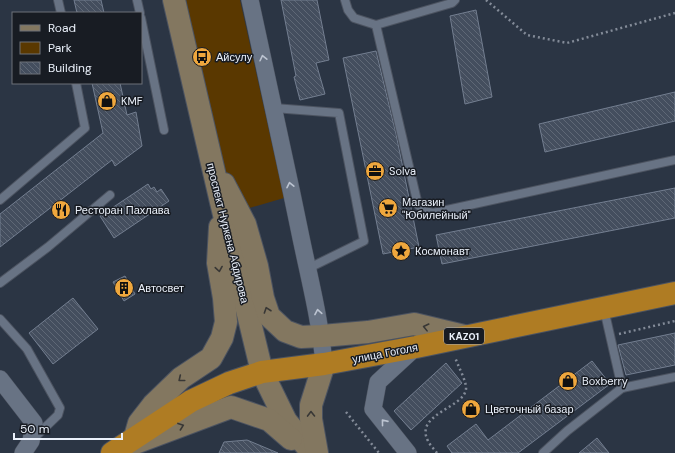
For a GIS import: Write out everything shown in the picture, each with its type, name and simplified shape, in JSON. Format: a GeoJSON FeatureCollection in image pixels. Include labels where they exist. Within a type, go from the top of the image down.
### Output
{"type":"FeatureCollection","features":[{"type":"Feature","properties":{"kind":"highway","name":"улица Гоголя"},"geometry":{"type":"LineString","coordinates":[[115,451],[191,401],[229,383],[262,372],[324,364],[416,347],[675,293]]}},
{"type":"Feature","properties":{"kind":"main road","name":"проспект Нуркена Абдирова"},"geometry":{"type":"LineString","coordinates":[[174,0],[211,162],[262,372],[286,421],[312,451]]}},
{"type":"Feature","properties":{"kind":"main road"},"geometry":{"type":"LineString","coordinates":[[211,162],[232,197],[245,224],[257,266],[262,298],[269,316],[285,331],[301,337],[322,336],[368,332],[414,324],[456,338]]}},
{"type":"Feature","properties":{"kind":"main road"},"geometry":{"type":"LineString","coordinates":[[135,437],[139,423],[153,405],[181,378],[211,358],[222,338],[226,322],[224,298],[218,263],[221,202]]}},
{"type":"Feature","properties":{"kind":"main road"},"geometry":{"type":"LineString","coordinates":[[115,451],[231,407],[269,420],[291,440],[312,451],[311,405],[324,364]]}},
{"type":"Feature","properties":{"kind":"street"},"geometry":{"type":"LineString","coordinates":[[250,0],[307,269],[317,307],[322,336],[324,364]]}},
{"type":"Feature","properties":{"kind":"street"},"geometry":{"type":"LineString","coordinates":[[408,453],[373,409],[378,382],[416,347]]}},
{"type":"Feature","properties":{"kind":"street"},"geometry":{"type":"LineString","coordinates":[[0,379],[34,423],[27,447]]}},
{"type":"Feature","properties":{"kind":"lane"},"geometry":{"type":"LineString","coordinates":[[58,0],[61,12]]}},
{"type":"Feature","properties":{"kind":"lane"},"geometry":{"type":"LineString","coordinates":[[137,0],[140,12]]}},
{"type":"Feature","properties":{"kind":"lane"},"geometry":{"type":"LineString","coordinates":[[345,0],[348,10],[354,18],[376,25],[452,3],[455,0]]}},
{"type":"Feature","properties":{"kind":"lane"},"geometry":{"type":"LineString","coordinates":[[142,23],[164,130]]}},
{"type":"Feature","properties":{"kind":"lane"},"geometry":{"type":"LineString","coordinates":[[376,25],[418,205],[426,211],[433,213],[675,160]]}},
{"type":"Feature","properties":{"kind":"lane"},"geometry":{"type":"LineString","coordinates":[[0,200],[85,128],[76,84]]}},
{"type":"Feature","properties":{"kind":"lane"},"geometry":{"type":"LineString","coordinates":[[274,108],[339,113],[364,241],[307,269]]}},
{"type":"Feature","properties":{"kind":"lane"},"geometry":{"type":"LineString","coordinates":[[0,283],[48,247],[110,195]]}},
{"type":"Feature","properties":{"kind":"lane"},"geometry":{"type":"LineString","coordinates":[[604,307],[622,388]]}},
{"type":"Feature","properties":{"kind":"lane"},"geometry":{"type":"LineString","coordinates":[[0,319],[27,349],[60,408],[58,415],[27,447]]}},
{"type":"Feature","properties":{"kind":"lane"},"geometry":{"type":"LineString","coordinates":[[543,453],[567,431],[622,388],[675,377]]}},
{"type":"Feature","properties":{"kind":"path"},"geometry":{"type":"LineString","coordinates":[[486,0],[527,35],[567,43],[675,13]]}},
{"type":"Feature","properties":{"kind":"path"},"geometry":{"type":"LineString","coordinates":[[610,336],[675,321]]}},
{"type":"Feature","properties":{"kind":"path"},"geometry":{"type":"LineString","coordinates":[[437,453],[427,440],[426,430],[429,422],[440,412],[464,396],[466,388],[456,338]]}},
{"type":"Feature","properties":{"kind":"path"},"geometry":{"type":"LineString","coordinates":[[346,412],[379,453]]}},
{"type":"Feature","properties":{"kind":"green space"},"geometry":{"type":"Polygon","coordinates":[[[186,0],[240,0],[284,198],[246,209],[219,160],[186,0]]]}},
{"type":"Feature","properties":{"kind":"building"},"geometry":{"type":"Polygon","coordinates":[[[74,0],[101,0],[104,12],[77,12],[74,0]]]}},
{"type":"Feature","properties":{"kind":"building"},"geometry":{"type":"Polygon","coordinates":[[[281,0],[317,0],[329,60],[316,63],[325,94],[300,100],[294,77],[296,76],[281,0]]]}},
{"type":"Feature","properties":{"kind":"building"},"geometry":{"type":"Polygon","coordinates":[[[476,10],[492,97],[465,104],[450,16],[476,10]]]}},
{"type":"Feature","properties":{"kind":"building"},"geometry":{"type":"Polygon","coordinates":[[[376,51],[396,134],[419,247],[383,254],[343,58],[376,51]]]}},
{"type":"Feature","properties":{"kind":"building"},"geometry":{"type":"Polygon","coordinates":[[[92,84],[120,84],[127,115],[136,112],[142,146],[115,166],[112,160],[0,247],[0,214],[103,133],[92,84]]]}},
{"type":"Feature","properties":{"kind":"building"},"geometry":{"type":"Polygon","coordinates":[[[675,92],[675,121],[545,152],[539,124],[675,92]]]}},
{"type":"Feature","properties":{"kind":"building"},"geometry":{"type":"Polygon","coordinates":[[[148,184],[151,189],[154,187],[157,192],[161,189],[169,201],[114,238],[100,216],[148,184]]]}},
{"type":"Feature","properties":{"kind":"building"},"geometry":{"type":"Polygon","coordinates":[[[675,188],[675,218],[442,264],[436,235],[675,188]]]}},
{"type":"Feature","properties":{"kind":"building","name":"Автосвет"},"geometry":{"type":"Polygon","coordinates":[[[125,276],[135,294],[124,301],[113,282],[125,276]]]}},
{"type":"Feature","properties":{"kind":"building"},"geometry":{"type":"Polygon","coordinates":[[[73,298],[98,329],[53,364],[29,333],[73,298]]]}},
{"type":"Feature","properties":{"kind":"building"},"geometry":{"type":"Polygon","coordinates":[[[675,333],[675,365],[626,375],[618,345],[675,333]]]}},
{"type":"Feature","properties":{"kind":"building"},"geometry":{"type":"Polygon","coordinates":[[[592,361],[610,384],[518,453],[452,453],[447,446],[476,424],[488,440],[592,361]]]}},
{"type":"Feature","properties":{"kind":"building"},"geometry":{"type":"Polygon","coordinates":[[[446,363],[462,383],[411,430],[394,411],[446,363]]]}},
{"type":"Feature","properties":{"kind":"building"},"geometry":{"type":"Polygon","coordinates":[[[597,438],[609,453],[579,453],[597,438]]]}},
{"type":"Feature","properties":{"kind":"building"},"geometry":{"type":"Polygon","coordinates":[[[247,440],[278,453],[219,453],[224,442],[247,440]]]}},
{"type":"Feature","properties":{"kind":"place","name":"Айсулу"},"geometry":{"type":"Point","coordinates":[202,57]}},
{"type":"Feature","properties":{"kind":"place","name":"KMF"},"geometry":{"type":"Point","coordinates":[107,101]}},
{"type":"Feature","properties":{"kind":"place","name":"Solva"},"geometry":{"type":"Point","coordinates":[375,171]}},
{"type":"Feature","properties":{"kind":"place","name":"Магазин \"Юбилейный\""},"geometry":{"type":"Point","coordinates":[388,208]}},
{"type":"Feature","properties":{"kind":"place","name":"Ресторан Пахлава"},"geometry":{"type":"Point","coordinates":[61,210]}},
{"type":"Feature","properties":{"kind":"place","name":"Космонавт"},"geometry":{"type":"Point","coordinates":[401,251]}},
{"type":"Feature","properties":{"kind":"place","name":"Автосвет"},"geometry":{"type":"Point","coordinates":[124,288]}},
{"type":"Feature","properties":{"kind":"place","name":"Boxberry"},"geometry":{"type":"Point","coordinates":[568,381]}},
{"type":"Feature","properties":{"kind":"place","name":"Цветочный базар"},"geometry":{"type":"Point","coordinates":[471,409]}}]}
